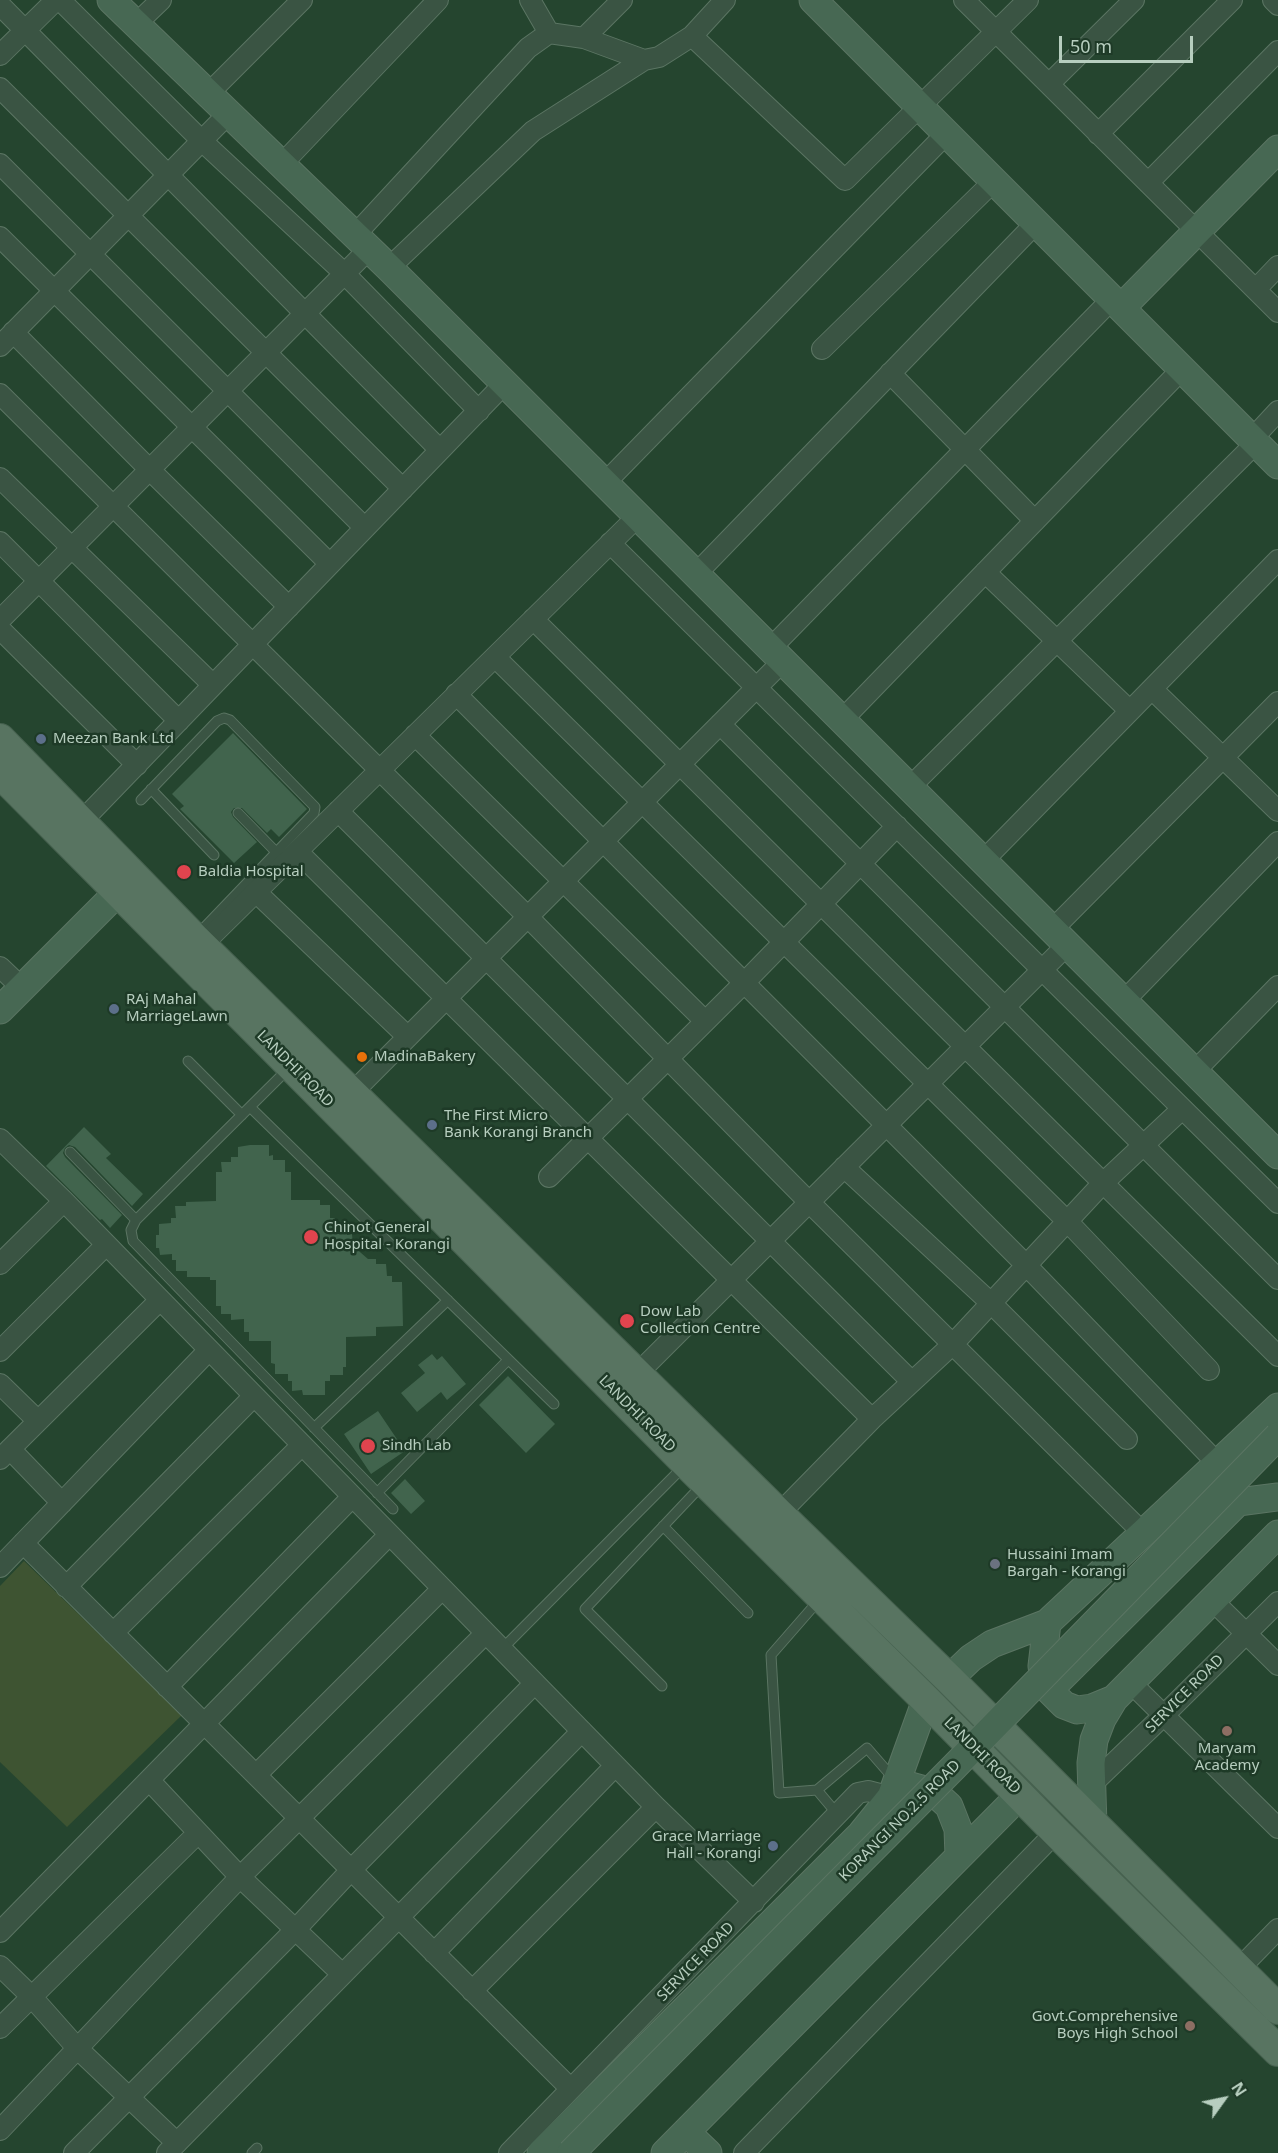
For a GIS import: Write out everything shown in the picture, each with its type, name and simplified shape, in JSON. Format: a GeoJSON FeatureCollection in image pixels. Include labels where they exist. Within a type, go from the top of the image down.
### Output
{"type":"FeatureCollection","features":[{"type":"Feature","properties":{"kind":"main road"},"geometry":{"type":"LineString","coordinates":[[111,0],[389,268],[1194,1072],[1274,1142]]}},
{"type":"Feature","properties":{"kind":"main road"},"geometry":{"type":"LineString","coordinates":[[813,0],[1278,465]]}},
{"type":"Feature","properties":{"kind":"main road"},"geometry":{"type":"LineString","coordinates":[[1117,304],[1198,232],[1278,149]]}},
{"type":"Feature","properties":{"kind":"main road","name":"LANDHI ROAD"},"geometry":{"type":"LineString","coordinates":[[0,739],[197,942],[299,1058],[696,1473],[1278,2051]]}},
{"type":"Feature","properties":{"kind":"main road","name":"LANDHI ROAD"},"geometry":{"type":"LineString","coordinates":[[0,773],[118,892],[299,1058],[351,1094],[949,1679],[1278,2009]]}},
{"type":"Feature","properties":{"kind":"main road"},"geometry":{"type":"LineString","coordinates":[[0,1010],[118,892]]}},
{"type":"Feature","properties":{"kind":"main road"},"geometry":{"type":"LineString","coordinates":[[949,1679],[971,1658],[992,1644],[1047,1623],[1278,1407]]}},
{"type":"Feature","properties":{"kind":"main road","name":"KORANGI NO.2.5 ROAD"},"geometry":{"type":"LineString","coordinates":[[571,2153],[945,1777],[1278,1436]]}},
{"type":"Feature","properties":{"kind":"main road"},"geometry":{"type":"LineString","coordinates":[[1049,1690],[1238,1502],[1278,1497]]}},
{"type":"Feature","properties":{"kind":"main road"},"geometry":{"type":"LineString","coordinates":[[1093,1825],[1091,1763],[1094,1740],[1102,1719],[1123,1691],[1278,1534]]}},
{"type":"Feature","properties":{"kind":"main road"},"geometry":{"type":"LineString","coordinates":[[1047,1623],[1042,1666],[1044,1681],[1049,1690],[1064,1705],[1077,1710],[1092,1708],[1123,1691]]}},
{"type":"Feature","properties":{"kind":"main road"},"geometry":{"type":"LineString","coordinates":[[541,2153],[861,1834],[894,1790],[926,1700]]}},
{"type":"Feature","properties":{"kind":"main road"},"geometry":{"type":"LineString","coordinates":[[894,1790],[925,1790],[938,1796],[949,1806],[958,1830],[959,1856]]}},
{"type":"Feature","properties":{"kind":"main road"},"geometry":{"type":"LineString","coordinates":[[665,2153],[1020,1795]]}},
{"type":"Feature","properties":{"kind":"main road"},"geometry":{"type":"LineString","coordinates":[[686,2132],[708,2153]]}},
{"type":"Feature","properties":{"kind":"street"},"geometry":{"type":"LineString","coordinates":[[0,55],[58,0],[202,141],[344,273],[479,411]]}},
{"type":"Feature","properties":{"kind":"street"},"geometry":{"type":"LineString","coordinates":[[136,24],[161,0]]}},
{"type":"Feature","properties":{"kind":"street"},"geometry":{"type":"LineString","coordinates":[[208,94],[302,0]]}},
{"type":"Feature","properties":{"kind":"street"},"geometry":{"type":"LineString","coordinates":[[530,0],[549,33]]}},
{"type":"Feature","properties":{"kind":"street"},"geometry":{"type":"LineString","coordinates":[[584,38],[622,0]]}},
{"type":"Feature","properties":{"kind":"street"},"geometry":{"type":"LineString","coordinates":[[389,268],[534,131],[644,60],[659,57],[692,36],[724,0]]}},
{"type":"Feature","properties":{"kind":"street"},"geometry":{"type":"LineString","coordinates":[[964,0],[1278,312]]}},
{"type":"Feature","properties":{"kind":"street"},"geometry":{"type":"LineString","coordinates":[[692,36],[845,180],[1028,0]]}},
{"type":"Feature","properties":{"kind":"street"},"geometry":{"type":"LineString","coordinates":[[1049,84],[1134,0]]}},
{"type":"Feature","properties":{"kind":"street"},"geometry":{"type":"LineString","coordinates":[[1098,134],[1232,0]]}},
{"type":"Feature","properties":{"kind":"street"},"geometry":{"type":"LineString","coordinates":[[1273,0],[1278,5]]}},
{"type":"Feature","properties":{"kind":"street"},"geometry":{"type":"LineString","coordinates":[[282,164],[431,2]]}},
{"type":"Feature","properties":{"kind":"street"},"geometry":{"type":"LineString","coordinates":[[0,5],[440,450]]}},
{"type":"Feature","properties":{"kind":"street"},"geometry":{"type":"LineString","coordinates":[[0,620],[344,273],[362,242],[528,48],[549,33],[584,38],[644,60]]}},
{"type":"Feature","properties":{"kind":"street"},"geometry":{"type":"LineString","coordinates":[[1148,183],[1278,51]]}},
{"type":"Feature","properties":{"kind":"street"},"geometry":{"type":"LineString","coordinates":[[0,88],[403,489]]}},
{"type":"Feature","properties":{"kind":"street"},"geometry":{"type":"LineString","coordinates":[[229,113],[7,339],[150,470],[290,607]]}},
{"type":"Feature","properties":{"kind":"street"},"geometry":{"type":"LineString","coordinates":[[604,484],[947,133]]}},
{"type":"Feature","properties":{"kind":"street"},"geometry":{"type":"LineString","coordinates":[[0,164],[365,528]]}},
{"type":"Feature","properties":{"kind":"street"},"geometry":{"type":"LineString","coordinates":[[822,349],[994,182]]}},
{"type":"Feature","properties":{"kind":"street"},"geometry":{"type":"LineString","coordinates":[[695,575],[1036,223]]}},
{"type":"Feature","properties":{"kind":"street"},"geometry":{"type":"LineString","coordinates":[[0,237],[330,564]]}},
{"type":"Feature","properties":{"kind":"street"},"geometry":{"type":"LineString","coordinates":[[1256,290],[1278,266]]}},
{"type":"Feature","properties":{"kind":"street"},"geometry":{"type":"LineString","coordinates":[[351,1094],[757,688],[776,656],[965,449],[1117,304]]}},
{"type":"Feature","properties":{"kind":"street"},"geometry":{"type":"LineString","coordinates":[[841,721],[1182,369]]}},
{"type":"Feature","properties":{"kind":"street"},"geometry":{"type":"LineString","coordinates":[[890,373],[1035,520]]}},
{"type":"Feature","properties":{"kind":"street"},"geometry":{"type":"LineString","coordinates":[[81,822],[504,384]]}},
{"type":"Feature","properties":{"kind":"street"},"geometry":{"type":"LineString","coordinates":[[0,394],[528,917],[809,1202],[1143,1533]]}},
{"type":"Feature","properties":{"kind":"street"},"geometry":{"type":"LineString","coordinates":[[909,788],[1254,441],[1278,411]]}},
{"type":"Feature","properties":{"kind":"street"},"geometry":{"type":"LineString","coordinates":[[0,478],[213,686]]}},
{"type":"Feature","properties":{"kind":"street"},"geometry":{"type":"LineString","coordinates":[[197,942],[225,914],[256,892],[637,517]]}},
{"type":"Feature","properties":{"kind":"street"},"geometry":{"type":"LineString","coordinates":[[0,542],[179,721]]}},
{"type":"Feature","properties":{"kind":"street"},"geometry":{"type":"LineString","coordinates":[[610,543],[1278,1203]]}},
{"type":"Feature","properties":{"kind":"street"},"geometry":{"type":"LineString","coordinates":[[982,862],[1278,560]]}},
{"type":"Feature","properties":{"kind":"street"},"geometry":{"type":"LineString","coordinates":[[985,572],[1130,711]]}},
{"type":"Feature","properties":{"kind":"street"},"geometry":{"type":"LineString","coordinates":[[533,620],[1278,1356]]}},
{"type":"Feature","properties":{"kind":"street"},"geometry":{"type":"LineString","coordinates":[[0,629],[136,765]]}},
{"type":"Feature","properties":{"kind":"street"},"geometry":{"type":"LineString","coordinates":[[495,657],[1068,1222],[1209,1370]]}},
{"type":"Feature","properties":{"kind":"street"},"geometry":{"type":"LineString","coordinates":[[1152,689],[1278,811]]}},
{"type":"Feature","properties":{"kind":"street"},"geometry":{"type":"LineString","coordinates":[[456,694],[1027,1266],[1218,1464]]}},
{"type":"Feature","properties":{"kind":"street"},"geometry":{"type":"LineString","coordinates":[[636,1374],[1042,970],[1058,938],[1223,758],[1278,702]]}},
{"type":"Feature","properties":{"kind":"street"},"geometry":{"type":"LineString","coordinates":[[720,724],[1278,1280]]}},
{"type":"Feature","properties":{"kind":"street"},"geometry":{"type":"LineString","coordinates":[[415,735],[705,1022]]}},
{"type":"Feature","properties":{"kind":"street"},"geometry":{"type":"LineString","coordinates":[[338,811],[912,1382]]}},
{"type":"Feature","properties":{"kind":"street"},"geometry":{"type":"LineString","coordinates":[[549,1177],[744,983],[897,826]]}},
{"type":"Feature","properties":{"kind":"street"},"geometry":{"type":"LineString","coordinates":[[1123,1002],[1278,842]]}},
{"type":"Feature","properties":{"kind":"street"},"geometry":{"type":"LineString","coordinates":[[297,851],[872,1419]]}},
{"type":"Feature","properties":{"kind":"street"},"geometry":{"type":"LineString","coordinates":[[256,892],[408,1037]]}},
{"type":"Feature","properties":{"kind":"street"},"geometry":{"type":"LineString","coordinates":[[0,967],[22,988]]}},
{"type":"Feature","properties":{"kind":"street"},"geometry":{"type":"LineString","coordinates":[[1194,1072],[1278,986]]}},
{"type":"Feature","properties":{"kind":"street"},"geometry":{"type":"LineString","coordinates":[[779,1514],[872,1419],[953,1344],[1102,1184],[1182,1108]]}},
{"type":"Feature","properties":{"kind":"street"},"geometry":{"type":"LineString","coordinates":[[3,1149],[64,1202],[615,1766],[754,1902]]}},
{"type":"Feature","properties":{"kind":"street"},"geometry":{"type":"LineString","coordinates":[[844,1167],[992,1304],[1127,1439]]}},
{"type":"Feature","properties":{"kind":"street"},"geometry":{"type":"LineString","coordinates":[[0,1264],[64,1202]]}},
{"type":"Feature","properties":{"kind":"street"},"geometry":{"type":"LineString","coordinates":[[0,1351],[106,1245]]}},
{"type":"Feature","properties":{"kind":"street"},"geometry":{"type":"LineString","coordinates":[[62,1503],[5,1454],[160,1300]]}},
{"type":"Feature","properties":{"kind":"street"},"geometry":{"type":"LineString","coordinates":[[0,1566],[209,1350]]}},
{"type":"Feature","properties":{"kind":"street"},"geometry":{"type":"LineString","coordinates":[[0,1384],[38,1421]]}},
{"type":"Feature","properties":{"kind":"street"},"geometry":{"type":"LineString","coordinates":[[66,1587],[254,1396]]}},
{"type":"Feature","properties":{"kind":"street"},"geometry":{"type":"LineString","coordinates":[[113,1633],[302,1445]]}},
{"type":"Feature","properties":{"kind":"street"},"geometry":{"type":"LineString","coordinates":[[167,1687],[352,1497]]}},
{"type":"Feature","properties":{"kind":"street"},"geometry":{"type":"LineString","coordinates":[[0,1932],[389,1535]]}},
{"type":"Feature","properties":{"kind":"street"},"geometry":{"type":"LineString","coordinates":[[23,1543],[572,2090]]}},
{"type":"Feature","properties":{"kind":"street"},"geometry":{"type":"LineString","coordinates":[[256,1775],[442,1589]]}},
{"type":"Feature","properties":{"kind":"street"},"geometry":{"type":"LineString","coordinates":[[1212,1600],[1278,1665]]}},
{"type":"Feature","properties":{"kind":"street","name":"SERVICE ROAD"},"geometry":{"type":"LineString","coordinates":[[1091,1785],[1278,1602]]}},
{"type":"Feature","properties":{"kind":"street"},"geometry":{"type":"LineString","coordinates":[[0,2130],[240,1877],[486,1634]]}},
{"type":"Feature","properties":{"kind":"street"},"geometry":{"type":"LineString","coordinates":[[74,2153],[535,1683]]}},
{"type":"Feature","properties":{"kind":"street"},"geometry":{"type":"LineString","coordinates":[[1123,1691],[1164,1715],[1278,1828]]}},
{"type":"Feature","properties":{"kind":"street"},"geometry":{"type":"LineString","coordinates":[[0,1966],[31,1996],[78,2049],[128,2097],[172,2148],[582,1731]]}},
{"type":"Feature","properties":{"kind":"street"},"geometry":{"type":"LineString","coordinates":[[434,1953],[615,1766]]}},
{"type":"Feature","properties":{"kind":"street"},"geometry":{"type":"LineString","coordinates":[[149,1780],[197,1834],[342,1974]]}},
{"type":"Feature","properties":{"kind":"street","name":"SERVICE ROAD"},"geometry":{"type":"LineString","coordinates":[[509,2153],[858,1793],[894,1790]]}},
{"type":"Feature","properties":{"kind":"street"},"geometry":{"type":"LineString","coordinates":[[472,1991],[656,1807]]}},
{"type":"Feature","properties":{"kind":"street"},"geometry":{"type":"LineString","coordinates":[[744,2153],[1056,1832]]}},
{"type":"Feature","properties":{"kind":"street"},"geometry":{"type":"LineString","coordinates":[[0,2028],[197,1834]]}},
{"type":"Feature","properties":{"kind":"street"},"geometry":{"type":"LineString","coordinates":[[1238,1970],[1278,1929]]}},
{"type":"Feature","properties":{"kind":"lane"},"geometry":{"type":"LineString","coordinates":[[141,800],[217,721],[224,718],[230,720],[315,807],[314,813],[276,852],[225,914]]}},
{"type":"Feature","properties":{"kind":"lane"},"geometry":{"type":"LineString","coordinates":[[151,789],[214,855]]}},
{"type":"Feature","properties":{"kind":"lane"},"geometry":{"type":"LineString","coordinates":[[238,813],[276,852]]}},
{"type":"Feature","properties":{"kind":"lane"},"geometry":{"type":"LineString","coordinates":[[299,1058],[136,1220],[131,1230],[133,1241],[393,1509]]}},
{"type":"Feature","properties":{"kind":"lane"},"geometry":{"type":"LineString","coordinates":[[188,1061],[242,1115]]}},
{"type":"Feature","properties":{"kind":"lane"},"geometry":{"type":"LineString","coordinates":[[250,1107],[554,1404]]}},
{"type":"Feature","properties":{"kind":"lane"},"geometry":{"type":"LineString","coordinates":[[70,1152],[136,1220]]}},
{"type":"Feature","properties":{"kind":"lane"},"geometry":{"type":"LineString","coordinates":[[314,1428],[448,1300]]}},
{"type":"Feature","properties":{"kind":"lane"},"geometry":{"type":"LineString","coordinates":[[377,1493],[508,1360]]}},
{"type":"Feature","properties":{"kind":"lane"},"geometry":{"type":"LineString","coordinates":[[662,1686],[585,1609],[663,1526],[696,1473]]}},
{"type":"Feature","properties":{"kind":"lane"},"geometry":{"type":"LineString","coordinates":[[502,1650],[696,1473]]}},
{"type":"Feature","properties":{"kind":"lane"},"geometry":{"type":"LineString","coordinates":[[663,1526],[748,1613]]}},
{"type":"Feature","properties":{"kind":"lane"},"geometry":{"type":"LineString","coordinates":[[822,1596],[771,1655],[779,1793],[817,1790],[867,1748],[894,1790]]}},
{"type":"Feature","properties":{"kind":"lane"},"geometry":{"type":"LineString","coordinates":[[817,1790],[838,1815]]}},
{"type":"Feature","properties":{"kind":"green space"},"geometry":{"type":"Polygon","coordinates":[[[24,1561],[182,1715],[67,1827],[0,1762],[0,1586],[24,1561]]]}},
{"type":"Feature","properties":{"kind":"building"},"geometry":{"type":"Polygon","coordinates":[[[233,733],[307,809],[279,837],[271,829],[267,833],[242,808],[234,808],[231,812],[233,817],[257,842],[234,863],[180,809],[184,806],[172,794],[233,733]]]}},
{"type":"Feature","properties":{"kind":"building"},"geometry":{"type":"Polygon","coordinates":[[[84,1127],[111,1154],[106,1158],[143,1194],[132,1206],[75,1147],[69,1145],[65,1148],[63,1153],[65,1157],[122,1215],[110,1228],[46,1166],[84,1127]]]}},
{"type":"Feature","properties":{"kind":"building"},"geometry":{"type":"Polygon","coordinates":[[[269,1145],[269,1156],[273,1155],[273,1160],[285,1160],[285,1172],[291,1172],[291,1200],[320,1200],[320,1205],[330,1205],[330,1218],[335,1218],[335,1223],[347,1223],[347,1235],[352,1234],[353,1246],[368,1259],[376,1259],[376,1264],[386,1264],[387,1276],[392,1276],[392,1282],[402,1282],[403,1326],[376,1327],[376,1336],[346,1337],[346,1367],[343,1367],[343,1375],[330,1375],[330,1381],[325,1381],[325,1395],[303,1395],[302,1390],[292,1391],[292,1381],[288,1381],[288,1374],[275,1374],[275,1364],[271,1363],[271,1341],[249,1341],[249,1332],[244,1332],[244,1319],[231,1320],[231,1314],[221,1314],[221,1306],[216,1306],[216,1280],[210,1280],[210,1277],[187,1277],[187,1271],[176,1271],[176,1260],[172,1260],[172,1254],[160,1255],[159,1248],[156,1248],[159,1224],[171,1223],[171,1218],[176,1218],[175,1206],[186,1206],[186,1202],[216,1201],[216,1172],[222,1172],[221,1162],[231,1162],[231,1157],[238,1157],[238,1147],[269,1145]]]}},
{"type":"Feature","properties":{"kind":"building"},"geometry":{"type":"Polygon","coordinates":[[[432,1354],[437,1360],[442,1356],[466,1384],[447,1400],[441,1392],[417,1412],[401,1393],[425,1373],[418,1365],[432,1354]]]}},
{"type":"Feature","properties":{"kind":"building"},"geometry":{"type":"Polygon","coordinates":[[[508,1376],[555,1424],[526,1453],[479,1405],[508,1376]]]}},
{"type":"Feature","properties":{"kind":"building"},"geometry":{"type":"Polygon","coordinates":[[[378,1411],[405,1451],[371,1474],[344,1434],[378,1411]]]}},
{"type":"Feature","properties":{"kind":"building"},"geometry":{"type":"Polygon","coordinates":[[[405,1479],[425,1501],[411,1514],[391,1493],[405,1479]]]}},
{"type":"Feature","properties":{"kind":"place","name":"Meezan Bank Ltd"},"geometry":{"type":"Point","coordinates":[41,739]}},
{"type":"Feature","properties":{"kind":"place","name":"Baldia Hospital"},"geometry":{"type":"Point","coordinates":[184,872]}},
{"type":"Feature","properties":{"kind":"place","name":"RAj Mahal MarriageLawn"},"geometry":{"type":"Point","coordinates":[114,1009]}},
{"type":"Feature","properties":{"kind":"place","name":"MadinaBakery"},"geometry":{"type":"Point","coordinates":[362,1057]}},
{"type":"Feature","properties":{"kind":"place","name":"The First Micro Bank Korangi Branch"},"geometry":{"type":"Point","coordinates":[432,1125]}},
{"type":"Feature","properties":{"kind":"place","name":"Chinot General Hospital - Korangi"},"geometry":{"type":"Point","coordinates":[311,1237]}},
{"type":"Feature","properties":{"kind":"place","name":"Dow Lab Collection Centre"},"geometry":{"type":"Point","coordinates":[627,1321]}},
{"type":"Feature","properties":{"kind":"place","name":"Sindh Lab"},"geometry":{"type":"Point","coordinates":[368,1446]}},
{"type":"Feature","properties":{"kind":"place","name":"Hussaini Imam Bargah - Korangi"},"geometry":{"type":"Point","coordinates":[995,1564]}},
{"type":"Feature","properties":{"kind":"place","name":"Maryam Academy"},"geometry":{"type":"Point","coordinates":[1227,1731]}},
{"type":"Feature","properties":{"kind":"place","name":"Grace Marriage Hall - Korangi"},"geometry":{"type":"Point","coordinates":[773,1846]}},
{"type":"Feature","properties":{"kind":"place","name":"Govt.Comprehensive Boys High School"},"geometry":{"type":"Point","coordinates":[1190,2026]}}]}
